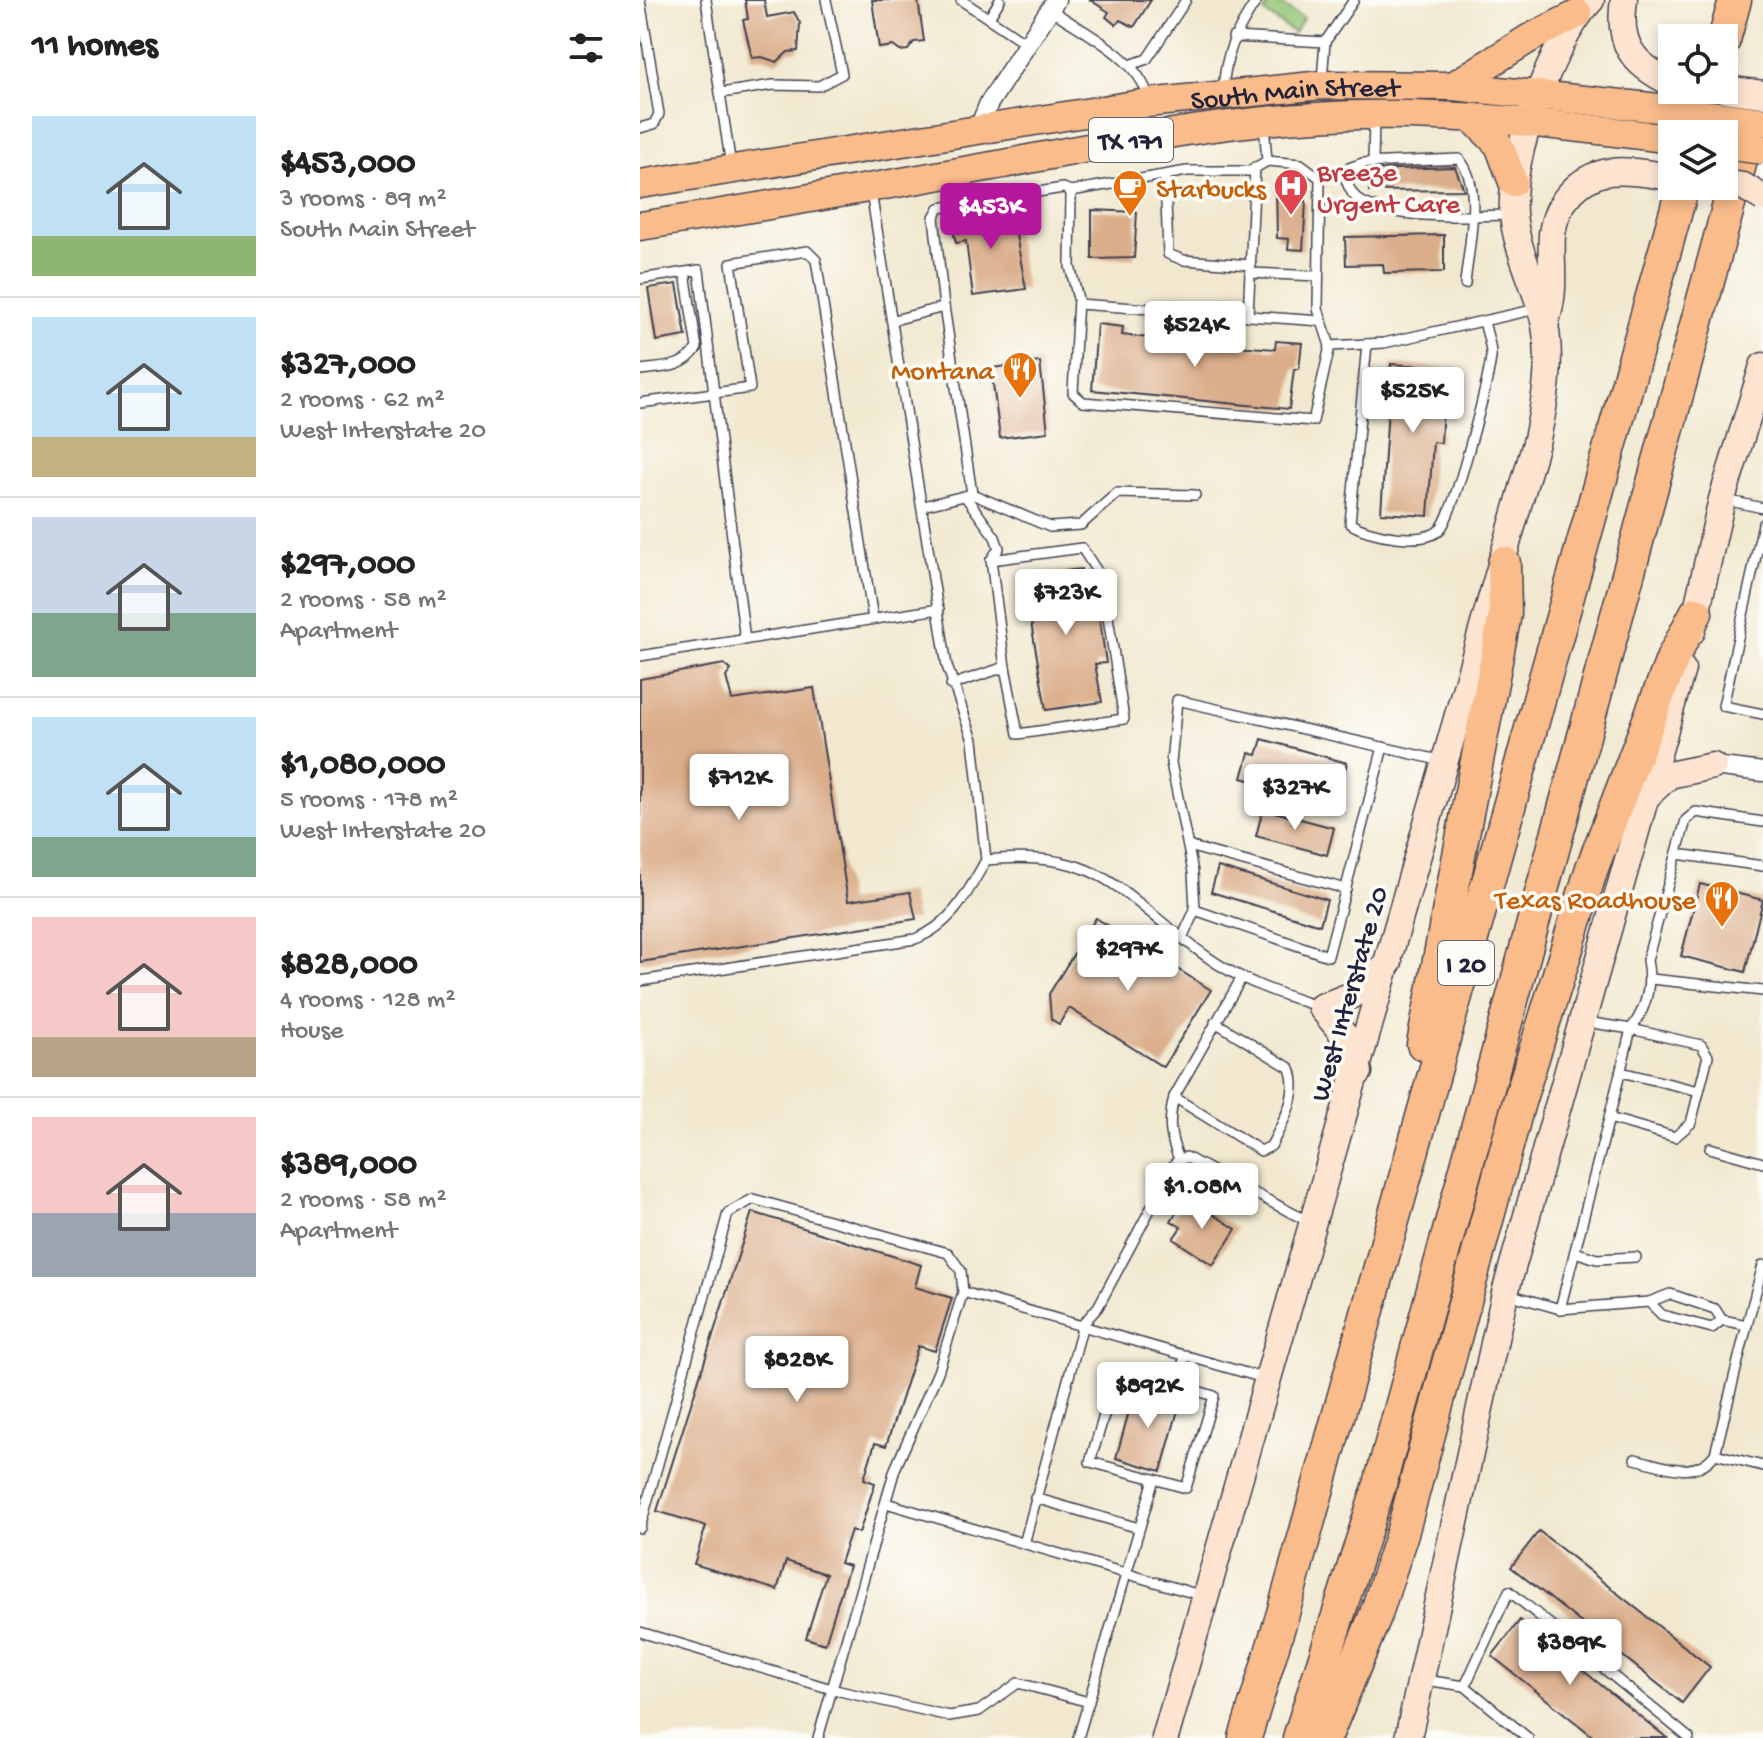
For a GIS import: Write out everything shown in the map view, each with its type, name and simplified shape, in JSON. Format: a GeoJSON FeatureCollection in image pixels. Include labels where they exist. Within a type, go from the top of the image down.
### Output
{"type":"FeatureCollection","features":[{"type":"Feature","properties":{"kind":"highway"},"geometry":{"type":"LineString","coordinates":[[1728,24],[1735,0]]}},
{"type":"Feature","properties":{"kind":"highway","name":"I 20"},"geometry":{"type":"LineString","coordinates":[[1299,1738],[1380,1484],[1763,81]]}},
{"type":"Feature","properties":{"kind":"highway","name":"I 20"},"geometry":{"type":"LineString","coordinates":[[1245,1738],[1390,1234],[1679,200]]}},
{"type":"Feature","properties":{"kind":"highway"},"geometry":{"type":"LineString","coordinates":[[1390,1234],[1386,1195],[1418,1065],[1465,834],[1505,614],[1504,563]]}},
{"type":"Feature","properties":{"kind":"highway"},"geometry":{"type":"LineString","coordinates":[[1325,1738],[1376,1614],[1403,1530],[1519,1102],[1592,868],[1673,657],[1696,613]]}},
{"type":"Feature","properties":{"kind":"main road"},"geometry":{"type":"LineString","coordinates":[[1624,0],[1620,23],[1640,65],[1658,75]]}},
{"type":"Feature","properties":{"kind":"main road"},"geometry":{"type":"LineString","coordinates":[[1453,86],[1584,7]]}},
{"type":"Feature","properties":{"kind":"main road","name":"West Interstate 20"},"geometry":{"type":"LineString","coordinates":[[1165,1738],[1504,563],[1546,398],[1549,354],[1543,317],[1513,215],[1513,182],[1556,48],[1584,7]]}},
{"type":"Feature","properties":{"kind":"main road","name":"South Main Street"},"geometry":{"type":"LineString","coordinates":[[640,184],[1150,103],[1322,85],[1453,86],[1627,133],[1658,137]]}},
{"type":"Feature","properties":{"kind":"main road"},"geometry":{"type":"LineString","coordinates":[[1738,91],[1763,94]]}},
{"type":"Feature","properties":{"kind":"main road","name":"South Main Street"},"geometry":{"type":"LineString","coordinates":[[640,226],[870,188],[1154,135],[1263,120],[1374,115],[1472,118],[1534,109],[1635,105],[1763,122]]}},
{"type":"Feature","properties":{"kind":"main road"},"geometry":{"type":"LineString","coordinates":[[1472,118],[1499,145],[1513,182]]}},
{"type":"Feature","properties":{"kind":"main road"},"geometry":{"type":"LineString","coordinates":[[741,210],[828,184],[958,158],[978,130]]}},
{"type":"Feature","properties":{"kind":"main road"},"geometry":{"type":"LineString","coordinates":[[1738,147],[1763,150]]}},
{"type":"Feature","properties":{"kind":"main road"},"geometry":{"type":"LineString","coordinates":[[1543,317],[1554,296],[1552,238],[1556,215],[1565,200],[1587,178],[1608,170],[1658,175]]}},
{"type":"Feature","properties":{"kind":"main road"},"geometry":{"type":"LineString","coordinates":[[1738,185],[1763,198]]}},
{"type":"Feature","properties":{"kind":"main road"},"geometry":{"type":"LineString","coordinates":[[1408,1738],[1505,1293],[1668,722],[1722,499],[1763,366]]}},
{"type":"Feature","properties":{"kind":"main road"},"geometry":{"type":"LineString","coordinates":[[1668,722],[1678,747],[1713,766]]}},
{"type":"Feature","properties":{"kind":"main road"},"geometry":{"type":"LineString","coordinates":[[1647,796],[1669,775],[1713,766]]}},
{"type":"Feature","properties":{"kind":"main road"},"geometry":{"type":"LineString","coordinates":[[1359,1072],[1344,1035],[1321,1007],[1352,995],[1389,962]]}},
{"type":"Feature","properties":{"kind":"street"},"geometry":{"type":"LineString","coordinates":[[978,130],[985,110],[1053,5]]}},
{"type":"Feature","properties":{"kind":"street"},"geometry":{"type":"LineString","coordinates":[[1713,766],[1763,772]]}},
{"type":"Feature","properties":{"kind":"lane"},"geometry":{"type":"LineString","coordinates":[[640,0],[659,114],[654,124],[640,128]]}},
{"type":"Feature","properties":{"kind":"lane"},"geometry":{"type":"LineString","coordinates":[[706,0],[732,169]]}},
{"type":"Feature","properties":{"kind":"lane"},"geometry":{"type":"LineString","coordinates":[[721,93],[773,85],[819,86],[842,74],[826,0]]}},
{"type":"Feature","properties":{"kind":"lane"},"geometry":{"type":"LineString","coordinates":[[961,0],[1027,44]]}},
{"type":"Feature","properties":{"kind":"lane"},"geometry":{"type":"LineString","coordinates":[[989,18],[1000,0]]}},
{"type":"Feature","properties":{"kind":"lane"},"geometry":{"type":"LineString","coordinates":[[1130,65],[1147,59],[1186,0]]}},
{"type":"Feature","properties":{"kind":"lane"},"geometry":{"type":"LineString","coordinates":[[1222,95],[1225,63],[1233,37],[1257,0]]}},
{"type":"Feature","properties":{"kind":"lane"},"geometry":{"type":"LineString","coordinates":[[1244,20],[1255,14],[1264,0]]}},
{"type":"Feature","properties":{"kind":"lane"},"geometry":{"type":"LineString","coordinates":[[1322,85],[1325,42],[1354,0]]}},
{"type":"Feature","properties":{"kind":"lane"},"geometry":{"type":"LineString","coordinates":[[1053,5],[1130,65],[1144,83],[1150,103]]}},
{"type":"Feature","properties":{"kind":"lane"},"geometry":{"type":"LineString","coordinates":[[1233,37],[1325,42]]}},
{"type":"Feature","properties":{"kind":"lane"},"geometry":{"type":"LineString","coordinates":[[1373,163],[1374,115]]}},
{"type":"Feature","properties":{"kind":"lane"},"geometry":{"type":"LineString","coordinates":[[1263,120],[1267,161]]}},
{"type":"Feature","properties":{"kind":"lane"},"geometry":{"type":"LineString","coordinates":[[1320,178],[1373,163],[1459,159],[1468,169],[1474,186],[1465,284]]}},
{"type":"Feature","properties":{"kind":"lane"},"geometry":{"type":"LineString","coordinates":[[991,560],[1082,548],[1102,579],[1124,719],[1018,734],[1005,667],[991,560],[999,548],[968,495],[934,217],[939,208],[1063,188],[1071,191],[1165,175],[1255,167],[1267,161],[1301,164],[1320,178]]}},
{"type":"Feature","properties":{"kind":"lane"},"geometry":{"type":"LineString","coordinates":[[1248,316],[1255,167]]}},
{"type":"Feature","properties":{"kind":"lane"},"geometry":{"type":"LineString","coordinates":[[1343,170],[1351,192],[1363,202],[1395,211],[1471,216],[1513,215]]}},
{"type":"Feature","properties":{"kind":"lane"},"geometry":{"type":"LineString","coordinates":[[1165,175],[1168,254],[1183,260],[1318,276]]}},
{"type":"Feature","properties":{"kind":"lane"},"geometry":{"type":"LineString","coordinates":[[1071,191],[1070,266],[1078,304],[1073,393],[1083,402],[1313,421],[1330,346],[1321,321],[1318,276],[1320,178]]}},
{"type":"Feature","properties":{"kind":"lane"},"geometry":{"type":"LineString","coordinates":[[640,981],[915,939],[933,933],[960,907],[986,860],[973,740],[951,685],[894,320],[870,188]]}},
{"type":"Feature","properties":{"kind":"lane"},"geometry":{"type":"LineString","coordinates":[[640,403],[750,388],[731,263],[807,251],[816,260],[873,619]]}},
{"type":"Feature","properties":{"kind":"lane"},"geometry":{"type":"LineString","coordinates":[[640,279],[699,270],[745,640]]}},
{"type":"Feature","properties":{"kind":"lane"},"geometry":{"type":"LineString","coordinates":[[640,370],[675,366],[689,360],[697,348],[685,273]]}},
{"type":"Feature","properties":{"kind":"lane"},"geometry":{"type":"LineString","coordinates":[[1078,304],[1321,321]]}},
{"type":"Feature","properties":{"kind":"lane"},"geometry":{"type":"LineString","coordinates":[[894,320],[944,306]]}},
{"type":"Feature","properties":{"kind":"lane"},"geometry":{"type":"LineString","coordinates":[[1330,346],[1367,344],[1484,321],[1543,317]]}},
{"type":"Feature","properties":{"kind":"lane"},"geometry":{"type":"LineString","coordinates":[[1367,344],[1350,523],[1362,532],[1427,539],[1441,529],[1456,491],[1491,355],[1484,321]]}},
{"type":"Feature","properties":{"kind":"lane"},"geometry":{"type":"LineString","coordinates":[[923,506],[968,495],[1050,527],[1081,525],[1117,493],[1195,495]]}},
{"type":"Feature","properties":{"kind":"lane"},"geometry":{"type":"LineString","coordinates":[[1722,499],[1763,508]]}},
{"type":"Feature","properties":{"kind":"lane"},"geometry":{"type":"LineString","coordinates":[[1763,524],[1723,706],[1763,714]]}},
{"type":"Feature","properties":{"kind":"lane"},"geometry":{"type":"LineString","coordinates":[[640,656],[939,609]]}},
{"type":"Feature","properties":{"kind":"lane"},"geometry":{"type":"LineString","coordinates":[[951,685],[1005,667]]}},
{"type":"Feature","properties":{"kind":"lane"},"geometry":{"type":"LineString","coordinates":[[1182,938],[1195,910],[1188,846],[1171,763],[1177,700],[1446,762]]}},
{"type":"Feature","properties":{"kind":"lane"},"geometry":{"type":"LineString","coordinates":[[1195,910],[1328,956],[1383,747]]}},
{"type":"Feature","properties":{"kind":"lane"},"geometry":{"type":"LineString","coordinates":[[1560,1309],[1631,1029],[1639,1018],[1651,979],[1647,960],[1686,820],[1696,812],[1763,822]]}},
{"type":"Feature","properties":{"kind":"lane"},"geometry":{"type":"LineString","coordinates":[[1188,846],[1346,889]]}},
{"type":"Feature","properties":{"kind":"lane"},"geometry":{"type":"LineString","coordinates":[[1677,854],[1763,866]]}},
{"type":"Feature","properties":{"kind":"lane"},"geometry":{"type":"LineString","coordinates":[[986,860],[1035,856],[1093,871],[1119,886],[1182,938],[1242,977],[1321,1007]]}},
{"type":"Feature","properties":{"kind":"lane"},"geometry":{"type":"LineString","coordinates":[[1180,1161],[1170,1139],[1169,1117],[1174,1097],[1242,977]]}},
{"type":"Feature","properties":{"kind":"lane"},"geometry":{"type":"LineString","coordinates":[[1651,979],[1763,991]]}},
{"type":"Feature","properties":{"kind":"lane"},"geometry":{"type":"LineString","coordinates":[[1174,1097],[1261,1151],[1271,1146],[1289,1110],[1295,1080],[1290,1068],[1215,1022]]}},
{"type":"Feature","properties":{"kind":"lane"},"geometry":{"type":"LineString","coordinates":[[1581,1022],[1631,1029],[1701,1045],[1708,1056],[1691,1123],[1675,1137],[1609,1118]]}},
{"type":"Feature","properties":{"kind":"lane"},"geometry":{"type":"LineString","coordinates":[[1621,1072],[1699,1091]]}},
{"type":"Feature","properties":{"kind":"lane"},"geometry":{"type":"LineString","coordinates":[[1710,1148],[1763,1163]]}},
{"type":"Feature","properties":{"kind":"lane"},"geometry":{"type":"LineString","coordinates":[[1024,1544],[1083,1324],[1098,1307],[1175,1163],[1186,1157],[1314,1224]]}},
{"type":"Feature","properties":{"kind":"lane"},"geometry":{"type":"LineString","coordinates":[[640,1528],[728,1213],[753,1199],[948,1253],[961,1271],[963,1292],[938,1372],[895,1469],[835,1690],[818,1738]]}},
{"type":"Feature","properties":{"kind":"lane"},"geometry":{"type":"LineString","coordinates":[[1575,1252],[1597,1259],[1636,1257]]}},
{"type":"Feature","properties":{"kind":"lane"},"geometry":{"type":"LineString","coordinates":[[1635,1459],[1688,1471],[1705,1467],[1715,1454],[1763,1265]]}},
{"type":"Feature","properties":{"kind":"lane"},"geometry":{"type":"LineString","coordinates":[[963,1292],[1270,1380]]}},
{"type":"Feature","properties":{"kind":"lane"},"geometry":{"type":"LineString","coordinates":[[1505,1293],[1560,1309],[1649,1302],[1670,1294],[1715,1309],[1722,1320],[1747,1325]]}},
{"type":"Feature","properties":{"kind":"lane"},"geometry":{"type":"LineString","coordinates":[[1649,1302],[1662,1315],[1712,1328],[1722,1320]]}},
{"type":"Feature","properties":{"kind":"lane"},"geometry":{"type":"LineString","coordinates":[[1175,1384],[1186,1355]]}},
{"type":"Feature","properties":{"kind":"lane"},"geometry":{"type":"LineString","coordinates":[[1118,1369],[1175,1384],[1214,1396],[1186,1488],[1090,1462],[1118,1369]]}},
{"type":"Feature","properties":{"kind":"lane"},"geometry":{"type":"LineString","coordinates":[[1715,1454],[1763,1466]]}},
{"type":"Feature","properties":{"kind":"lane"},"geometry":{"type":"LineString","coordinates":[[1078,1738],[1154,1479]]}},
{"type":"Feature","properties":{"kind":"lane"},"geometry":{"type":"LineString","coordinates":[[1035,1498],[1139,1528]]}},
{"type":"Feature","properties":{"kind":"lane"},"geometry":{"type":"LineString","coordinates":[[886,1503],[1206,1597]]}},
{"type":"Feature","properties":{"kind":"lane"},"geometry":{"type":"LineString","coordinates":[[1465,1686],[1509,1591],[1689,1738]]}},
{"type":"Feature","properties":{"kind":"lane"},"geometry":{"type":"LineString","coordinates":[[640,1632],[835,1690],[949,1716],[979,1711],[1018,1683],[1089,1702]]}},
{"type":"Feature","properties":{"kind":"lane"},"geometry":{"type":"LineString","coordinates":[[1421,1679],[1465,1686],[1528,1738]]}},
{"type":"Feature","properties":{"kind":"green space"},"geometry":{"type":"Polygon","coordinates":[[[1272,0],[1304,18],[1294,33],[1264,12],[1272,0]]]}},
{"type":"Feature","properties":{"kind":"building"},"geometry":{"type":"Polygon","coordinates":[[[745,0],[764,0],[767,17],[794,12],[800,23],[798,51],[788,52],[777,62],[762,57],[752,58],[743,20],[748,19],[745,0]]]}},
{"type":"Feature","properties":{"kind":"building"},"geometry":{"type":"Polygon","coordinates":[[[872,0],[918,0],[924,41],[914,42],[908,50],[900,51],[893,46],[879,48],[872,0]]]}},
{"type":"Feature","properties":{"kind":"building"},"geometry":{"type":"Polygon","coordinates":[[[1090,0],[1151,0],[1134,27],[1120,20],[1116,25],[1106,17],[1109,12],[1090,0]]]}},
{"type":"Feature","properties":{"kind":"building"},"geometry":{"type":"Polygon","coordinates":[[[1455,167],[1464,190],[1369,191],[1369,170],[1455,167]]]}},
{"type":"Feature","properties":{"kind":"building"},"geometry":{"type":"Polygon","coordinates":[[[1276,185],[1301,186],[1300,201],[1306,201],[1303,250],[1288,249],[1289,239],[1277,238],[1276,185]]]}},
{"type":"Feature","properties":{"kind":"building"},"geometry":{"type":"Polygon","coordinates":[[[1011,208],[1026,289],[973,296],[966,241],[956,243],[950,217],[1011,208]]]}},
{"type":"Feature","properties":{"kind":"building"},"geometry":{"type":"Polygon","coordinates":[[[1092,210],[1137,212],[1134,258],[1092,259],[1092,210]]]}},
{"type":"Feature","properties":{"kind":"building"},"geometry":{"type":"Polygon","coordinates":[[[1444,235],[1444,272],[1384,273],[1383,264],[1346,265],[1345,237],[1444,235]]]}},
{"type":"Feature","properties":{"kind":"building"},"geometry":{"type":"Polygon","coordinates":[[[677,284],[686,336],[656,341],[648,288],[677,284]]]}},
{"type":"Feature","properties":{"kind":"building"},"geometry":{"type":"Polygon","coordinates":[[[1097,324],[1123,327],[1122,335],[1185,342],[1186,333],[1212,335],[1211,344],[1275,349],[1276,341],[1302,343],[1299,369],[1294,369],[1289,409],[1092,390],[1097,324]]]}},
{"type":"Feature","properties":{"kind":"building","name":"Montana"},"geometry":{"type":"Polygon","coordinates":[[[1040,362],[1048,432],[1000,438],[991,368],[1040,362]]]}},
{"type":"Feature","properties":{"kind":"building"},"geometry":{"type":"Polygon","coordinates":[[[1391,364],[1455,368],[1453,405],[1443,404],[1441,443],[1433,442],[1428,516],[1381,513],[1391,364]]]}},
{"type":"Feature","properties":{"kind":"building"},"geometry":{"type":"Polygon","coordinates":[[[1081,569],[1083,587],[1095,586],[1106,663],[1095,664],[1102,702],[1046,710],[1023,576],[1081,569]]]}},
{"type":"Feature","properties":{"kind":"building"},"geometry":{"type":"Polygon","coordinates":[[[724,664],[731,670],[726,677],[732,700],[814,688],[848,901],[910,892],[916,919],[640,962],[640,679],[724,664]]]}},
{"type":"Feature","properties":{"kind":"building"},"geometry":{"type":"Polygon","coordinates":[[[1262,739],[1347,763],[1336,804],[1242,778],[1249,753],[1257,755],[1262,739]]]}},
{"type":"Feature","properties":{"kind":"building"},"geometry":{"type":"Polygon","coordinates":[[[1263,809],[1334,828],[1327,855],[1256,836],[1263,809]]]}},
{"type":"Feature","properties":{"kind":"building"},"geometry":{"type":"Polygon","coordinates":[[[1218,867],[1327,900],[1320,925],[1211,892],[1218,867]]]}},
{"type":"Feature","properties":{"kind":"building","name":"Texas Roadhouse"},"geometry":{"type":"Polygon","coordinates":[[[1700,884],[1763,900],[1745,972],[1681,956],[1700,884]]]}},
{"type":"Feature","properties":{"kind":"building"},"geometry":{"type":"Polygon","coordinates":[[[1096,918],[1211,990],[1163,1067],[1069,1008],[1059,1024],[1051,1019],[1049,994],[1096,918]]]}},
{"type":"Feature","properties":{"kind":"building"},"geometry":{"type":"Polygon","coordinates":[[[1186,1197],[1236,1229],[1213,1265],[1173,1239],[1181,1227],[1171,1221],[1186,1197]]]}},
{"type":"Feature","properties":{"kind":"building"},"geometry":{"type":"Polygon","coordinates":[[[752,1212],[921,1265],[915,1287],[952,1298],[935,1351],[918,1346],[886,1446],[875,1443],[864,1479],[875,1483],[859,1533],[851,1530],[840,1563],[849,1566],[825,1644],[806,1638],[826,1574],[786,1561],[777,1590],[694,1564],[706,1526],[657,1511],[752,1212]]]}},
{"type":"Feature","properties":{"kind":"building"},"geometry":{"type":"Polygon","coordinates":[[[1135,1390],[1180,1403],[1161,1471],[1116,1458],[1135,1390]]]}},
{"type":"Feature","properties":{"kind":"building"},"geometry":{"type":"Polygon","coordinates":[[[1539,1531],[1710,1667],[1682,1703],[1511,1567],[1539,1531]]]}},
{"type":"Feature","properties":{"kind":"building"},"geometry":{"type":"Polygon","coordinates":[[[1520,1620],[1667,1738],[1595,1738],[1492,1656],[1520,1620]]]}},
{"type":"Feature","properties":{"kind":"place","name":"Breeze Urgent Care"},"geometry":{"type":"Point","coordinates":[1291,217]}},
{"type":"Feature","properties":{"kind":"place","name":"Starbucks"},"geometry":{"type":"Point","coordinates":[1130,218]}},
{"type":"Feature","properties":{"kind":"place","name":"Montana"},"geometry":{"type":"Point","coordinates":[1020,400]}},
{"type":"Feature","properties":{"kind":"place","name":"Texas Roadhouse"},"geometry":{"type":"Point","coordinates":[1722,929]}}]}
